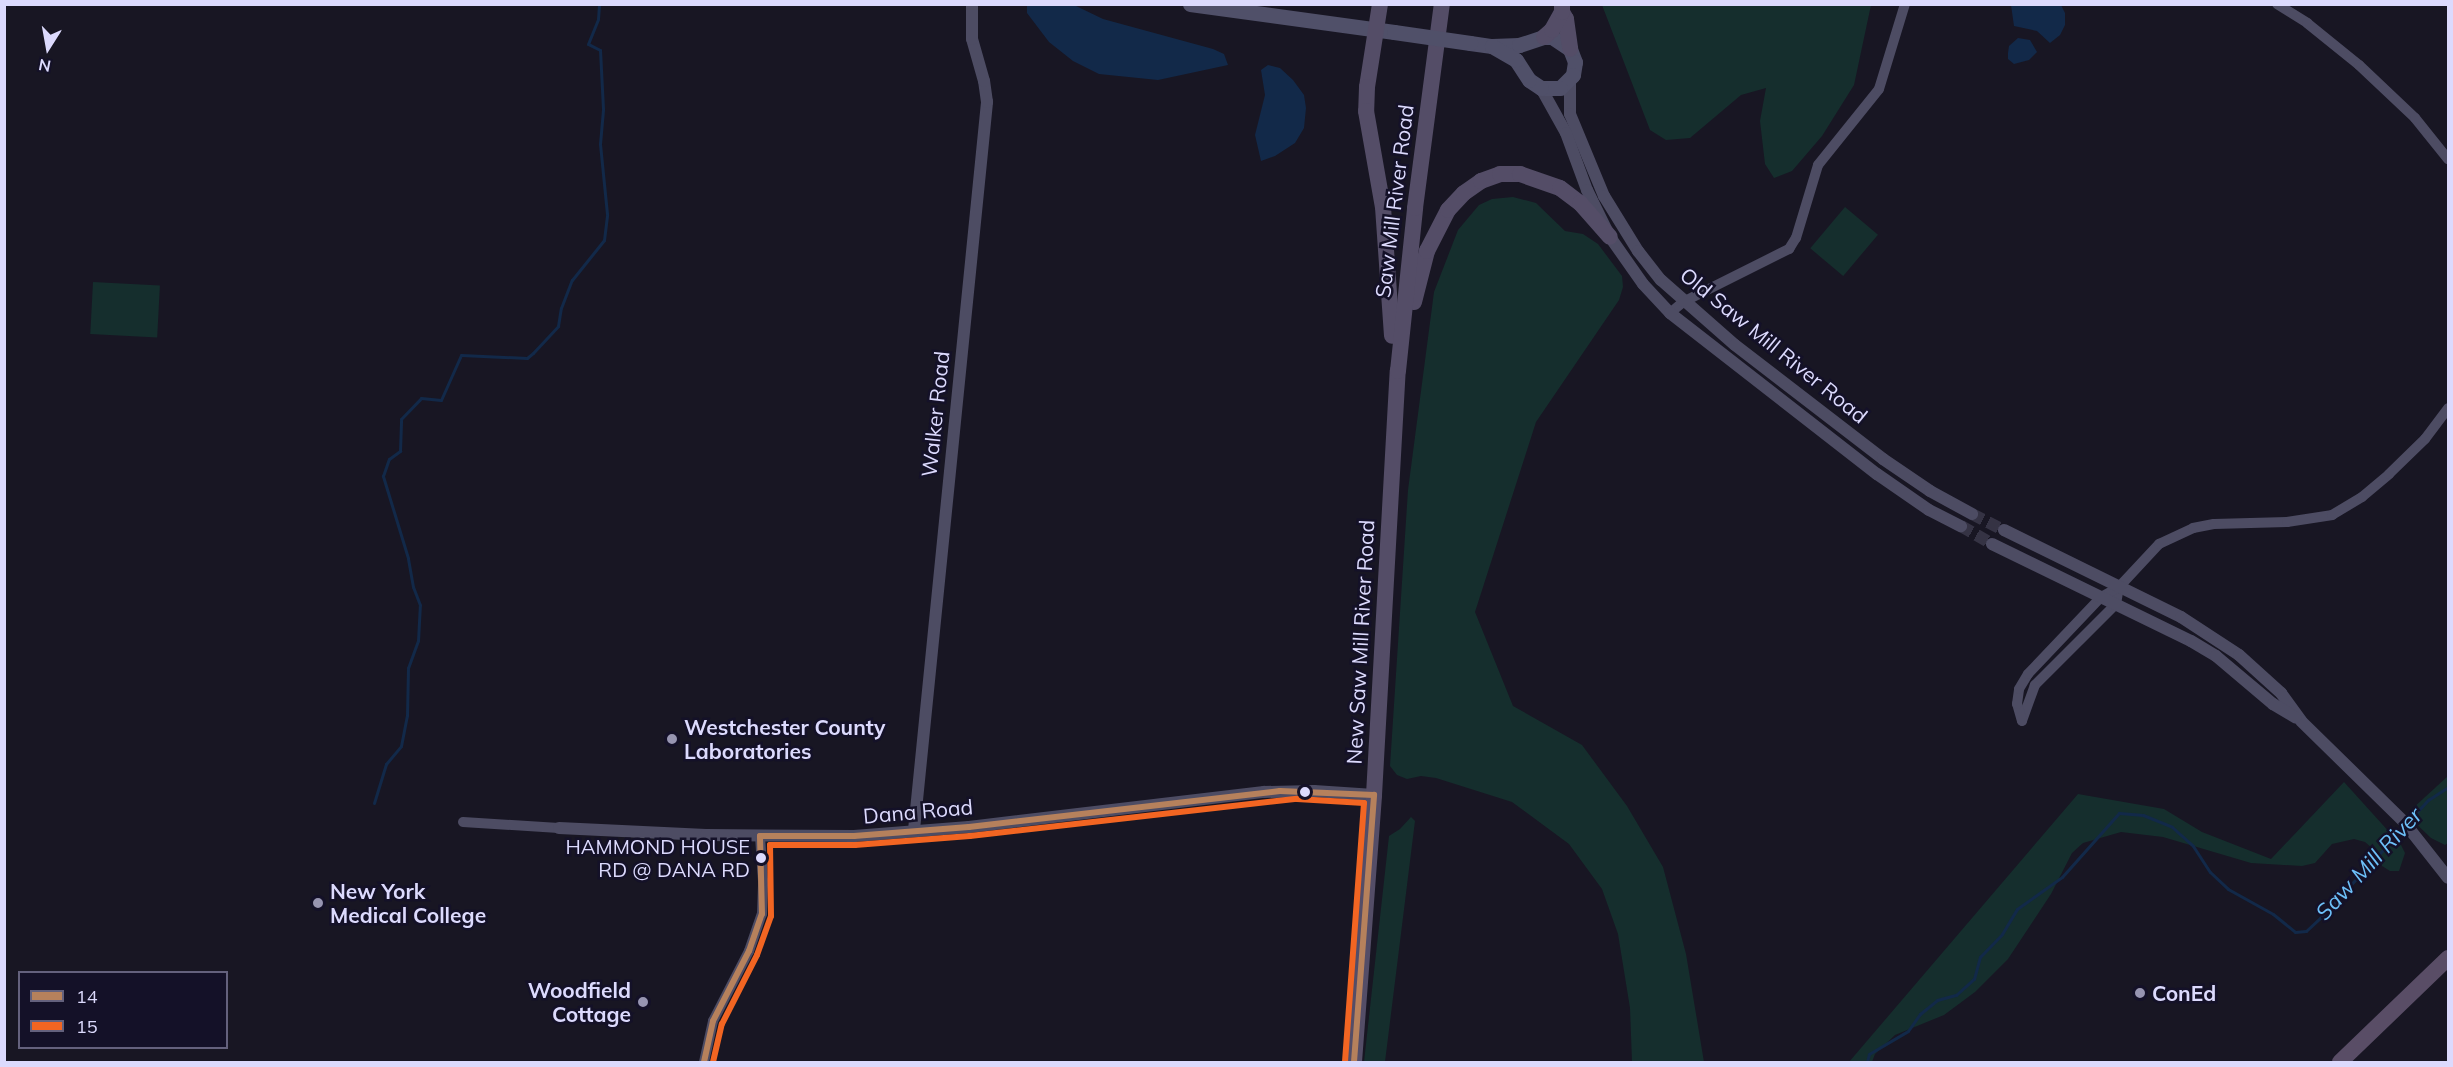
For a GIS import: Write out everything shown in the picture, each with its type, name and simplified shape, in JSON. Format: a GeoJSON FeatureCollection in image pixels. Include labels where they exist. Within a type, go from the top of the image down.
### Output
{"type":"FeatureCollection","features":[{"type":"Feature","properties":{"kind":"highway"},"geometry":{"type":"LineString","coordinates":[[2340,1062],[2448,958]]}},
{"type":"Feature","properties":{"kind":"main road"},"geometry":{"type":"LineString","coordinates":[[1190,4],[1250,9],[1492,46],[1537,39],[1559,40],[1570,49]]}},
{"type":"Feature","properties":{"kind":"main road"},"geometry":{"type":"LineString","coordinates":[[1380,4],[1367,87],[1366,111],[1387,239],[1395,403]]}},
{"type":"Feature","properties":{"kind":"main road","name":"Saw Mill River Road"},"geometry":{"type":"LineString","coordinates":[[1395,403],[1414,208],[1442,4]]}},
{"type":"Feature","properties":{"kind":"main road"},"geometry":{"type":"LineString","coordinates":[[1524,69],[1524,58],[1537,39],[1552,30],[1562,8]]}},
{"type":"Feature","properties":{"kind":"main road"},"geometry":{"type":"LineString","coordinates":[[1562,8],[1566,19],[1570,49]]}},
{"type":"Feature","properties":{"kind":"main road","name":"Old Saw Mill River Road"},"geometry":{"type":"LineString","coordinates":[[1492,46],[1516,60],[1524,69],[1529,80],[1541,88]]}},
{"type":"Feature","properties":{"kind":"main road","name":"Old Saw Mill River Road"},"geometry":{"type":"LineString","coordinates":[[1570,49],[1575,62],[1570,81]]}},
{"type":"Feature","properties":{"kind":"main road"},"geometry":{"type":"LineString","coordinates":[[1541,88],[1554,90],[1570,81]]}},
{"type":"Feature","properties":{"kind":"main road"},"geometry":{"type":"LineString","coordinates":[[1395,403],[1419,276],[1427,251],[1442,220],[1464,193],[1481,181],[1500,174],[1520,174],[1540,179],[1560,188],[1580,203],[1610,237]]}},
{"type":"Feature","properties":{"kind":"main road","name":"New Saw Mill River Road"},"geometry":{"type":"LineString","coordinates":[[1353,1062],[1374,795],[1395,403]]}},
{"type":"Feature","properties":{"kind":"street","name":"Walker Road"},"geometry":{"type":"LineString","coordinates":[[914,830],[987,102],[984,81],[972,39],[972,4]]}},
{"type":"Feature","properties":{"kind":"street"},"geometry":{"type":"LineString","coordinates":[[1670,313],[1683,302],[1789,249],[1796,238],[1818,165],[1879,89],[1905,4]]}},
{"type":"Feature","properties":{"kind":"street"},"geometry":{"type":"LineString","coordinates":[[2277,4],[2307,23],[2359,65],[2415,118],[2448,159]]}},
{"type":"Feature","properties":{"kind":"street","name":"Old Saw Mill River Road"},"geometry":{"type":"LineString","coordinates":[[1570,81],[1570,114],[1604,196],[1638,251],[1683,302],[1883,459],[1938,496],[1972,514]]}},
{"type":"Feature","properties":{"kind":"street","name":"Old Saw Mill River Road"},"geometry":{"type":"LineString","coordinates":[[1541,88],[1566,133],[1587,190],[1610,237],[1643,284],[1670,313],[1877,474],[1929,510],[1961,526]]}},
{"type":"Feature","properties":{"kind":"street"},"geometry":{"type":"LineString","coordinates":[[2119,587],[2116,604],[2035,685],[2022,721],[2017,704],[2019,688],[2028,674],[2101,597],[2119,587],[2159,544],[2193,528],[2308,520],[2332,515],[2346,508],[2389,474],[2425,439],[2448,408]]}},
{"type":"Feature","properties":{"kind":"street"},"geometry":{"type":"LineString","coordinates":[[2004,530],[2181,618],[2217,639],[2281,693],[2301,721],[2392,810],[2424,845],[2448,878]]}},
{"type":"Feature","properties":{"kind":"street"},"geometry":{"type":"LineString","coordinates":[[1992,544],[2216,656],[2273,704],[2301,721]]}},
{"type":"Feature","properties":{"kind":"street","name":"Dana Road"},"geometry":{"type":"LineString","coordinates":[[463,822],[760,836],[854,836],[969,827],[1264,792],[1314,791],[1374,795]]}},
{"type":"Feature","properties":{"kind":"street"},"geometry":{"type":"LineString","coordinates":[[704,1062],[713,1021],[749,951],[762,914],[763,881],[760,836]]}},
{"type":"Feature","properties":{"kind":"green space"},"geometry":{"type":"Polygon","coordinates":[[[1602,5],[1871,5],[1854,85],[1822,136],[1792,171],[1774,178],[1765,164],[1760,121],[1766,88],[1741,95],[1690,138],[1666,140],[1650,130],[1602,5]]]}},
{"type":"Feature","properties":{"kind":"green space"},"geometry":{"type":"Polygon","coordinates":[[[1513,197],[1536,203],[1565,231],[1583,234],[1598,244],[1622,276],[1623,287],[1619,300],[1536,422],[1475,612],[1513,706],[1582,745],[1627,806],[1663,867],[1686,954],[1704,1062],[1632,1062],[1630,1008],[1618,934],[1602,889],[1569,844],[1512,802],[1436,778],[1421,776],[1407,779],[1397,775],[1390,766],[1408,490],[1434,292],[1458,230],[1479,205],[1492,199],[1513,197]]]}},
{"type":"Feature","properties":{"kind":"green space"},"geometry":{"type":"Polygon","coordinates":[[[1845,207],[1878,235],[1843,276],[1810,248],[1845,207]]]}},
{"type":"Feature","properties":{"kind":"green space"},"geometry":{"type":"Polygon","coordinates":[[[93,282],[160,286],[157,337],[90,334],[93,282]]]}},
{"type":"Feature","properties":{"kind":"green space"},"geometry":{"type":"Polygon","coordinates":[[[2448,776],[2448,843],[2445,845],[2431,838],[2409,817],[2412,809],[2448,776]]]}},
{"type":"Feature","properties":{"kind":"green space"},"geometry":{"type":"Polygon","coordinates":[[[2344,782],[2401,845],[2405,853],[2399,871],[2390,871],[2382,866],[2372,848],[2365,842],[2354,839],[2332,844],[2315,863],[2302,866],[2251,863],[2163,837],[2121,832],[2083,843],[2072,853],[2051,894],[2008,959],[1975,992],[1944,1015],[1895,1035],[1875,1054],[1872,1062],[1849,1062],[2078,794],[2164,809],[2202,832],[2271,859],[2344,782]]]}},
{"type":"Feature","properties":{"kind":"green space"},"geometry":{"type":"Polygon","coordinates":[[[1411,817],[1415,821],[1385,1062],[1364,1062],[1389,836],[1400,829],[1411,817]]]}},
{"type":"Feature","properties":{"kind":"water"},"geometry":{"type":"Polygon","coordinates":[[[1027,5],[1074,5],[1103,19],[1213,49],[1224,54],[1228,65],[1158,80],[1099,74],[1073,61],[1049,42],[1027,13],[1027,5]]]}},
{"type":"Feature","properties":{"kind":"water"},"geometry":{"type":"Polygon","coordinates":[[[2011,5],[2061,5],[2065,13],[2065,25],[2060,35],[2050,43],[2037,31],[2014,26],[2011,5]]]}},
{"type":"Feature","properties":{"kind":"water"},"geometry":{"type":"Polygon","coordinates":[[[2018,38],[2030,40],[2037,52],[2029,60],[2014,64],[2008,59],[2009,46],[2018,38]]]}},
{"type":"Feature","properties":{"kind":"water"},"geometry":{"type":"Polygon","coordinates":[[[1268,65],[1280,68],[1293,80],[1304,95],[1306,108],[1304,128],[1295,143],[1275,156],[1261,161],[1255,135],[1265,95],[1261,70],[1268,65]]]}},
{"type":"Feature","properties":{"kind":"waterway"},"geometry":{"type":"LineString","coordinates":[[374,803],[386,764],[401,746],[407,716],[408,668],[418,641],[420,605],[383,476],[389,459],[400,451],[401,419],[421,398],[441,400],[461,355],[527,358],[533,353],[558,326],[561,308],[572,280],[604,240],[607,214],[600,144],[603,109],[600,50],[588,44],[598,19],[599,4]]}},
{"type":"Feature","properties":{"kind":"waterway","name":"Saw Mill River"},"geometry":{"type":"LineString","coordinates":[[2408,822],[2428,800],[2448,787]]}},
{"type":"Feature","properties":{"kind":"waterway","name":"Saw Mill River"},"geometry":{"type":"LineString","coordinates":[[1867,1062],[1869,1054],[1908,1031],[1920,1014],[1937,1000],[1956,995],[1974,979],[1980,957],[2002,934],[2017,909],[2062,877],[2119,813],[2143,815],[2172,827],[2193,846],[2210,872],[2228,889],[2273,914],[2295,932],[2306,931],[2320,918],[2404,827]]}},
{"type":"Feature","properties":{"kind":"tunnel"},"geometry":{"type":"LineString","coordinates":[[1972,514],[2004,530]]}},
{"type":"Feature","properties":{"kind":"tunnel"},"geometry":{"type":"LineString","coordinates":[[1961,526],[1992,544]]}},
{"type":"Feature","properties":{"kind":"transit line","name":"14"},"geometry":{"type":"LineString","coordinates":[[760,836],[854,836],[969,827],[1280,791],[1374,795]]}},
{"type":"Feature","properties":{"kind":"transit line","name":"14"},"geometry":{"type":"LineString","coordinates":[[1354,1062],[1374,795]]}},
{"type":"Feature","properties":{"kind":"transit line","name":"15"},"geometry":{"type":"LineString","coordinates":[[713,1062],[722,1024],[757,955],[771,916],[770,845],[855,845],[970,836],[1297,799],[1364,803],[1345,1061]]}},
{"type":"Feature","properties":{"kind":"transit line","name":"14"},"geometry":{"type":"LineString","coordinates":[[704,1062],[713,1021],[749,951],[762,914],[760,836]]}},
{"type":"Feature","properties":{"kind":"place","name":"Westchester County Laboratories"},"geometry":{"type":"Point","coordinates":[672,739]}},
{"type":"Feature","properties":{"kind":"place","name":"HAMMOND HOUSE RD @ DANA RD"},"geometry":{"type":"Point","coordinates":[761,858]}},
{"type":"Feature","properties":{"kind":"place","name":"New York Medical College"},"geometry":{"type":"Point","coordinates":[318,903]}},
{"type":"Feature","properties":{"kind":"place","name":"ConEd"},"geometry":{"type":"Point","coordinates":[2140,993]}},
{"type":"Feature","properties":{"kind":"place","name":"Woodfield Cottage"},"geometry":{"type":"Point","coordinates":[643,1002]}}]}
